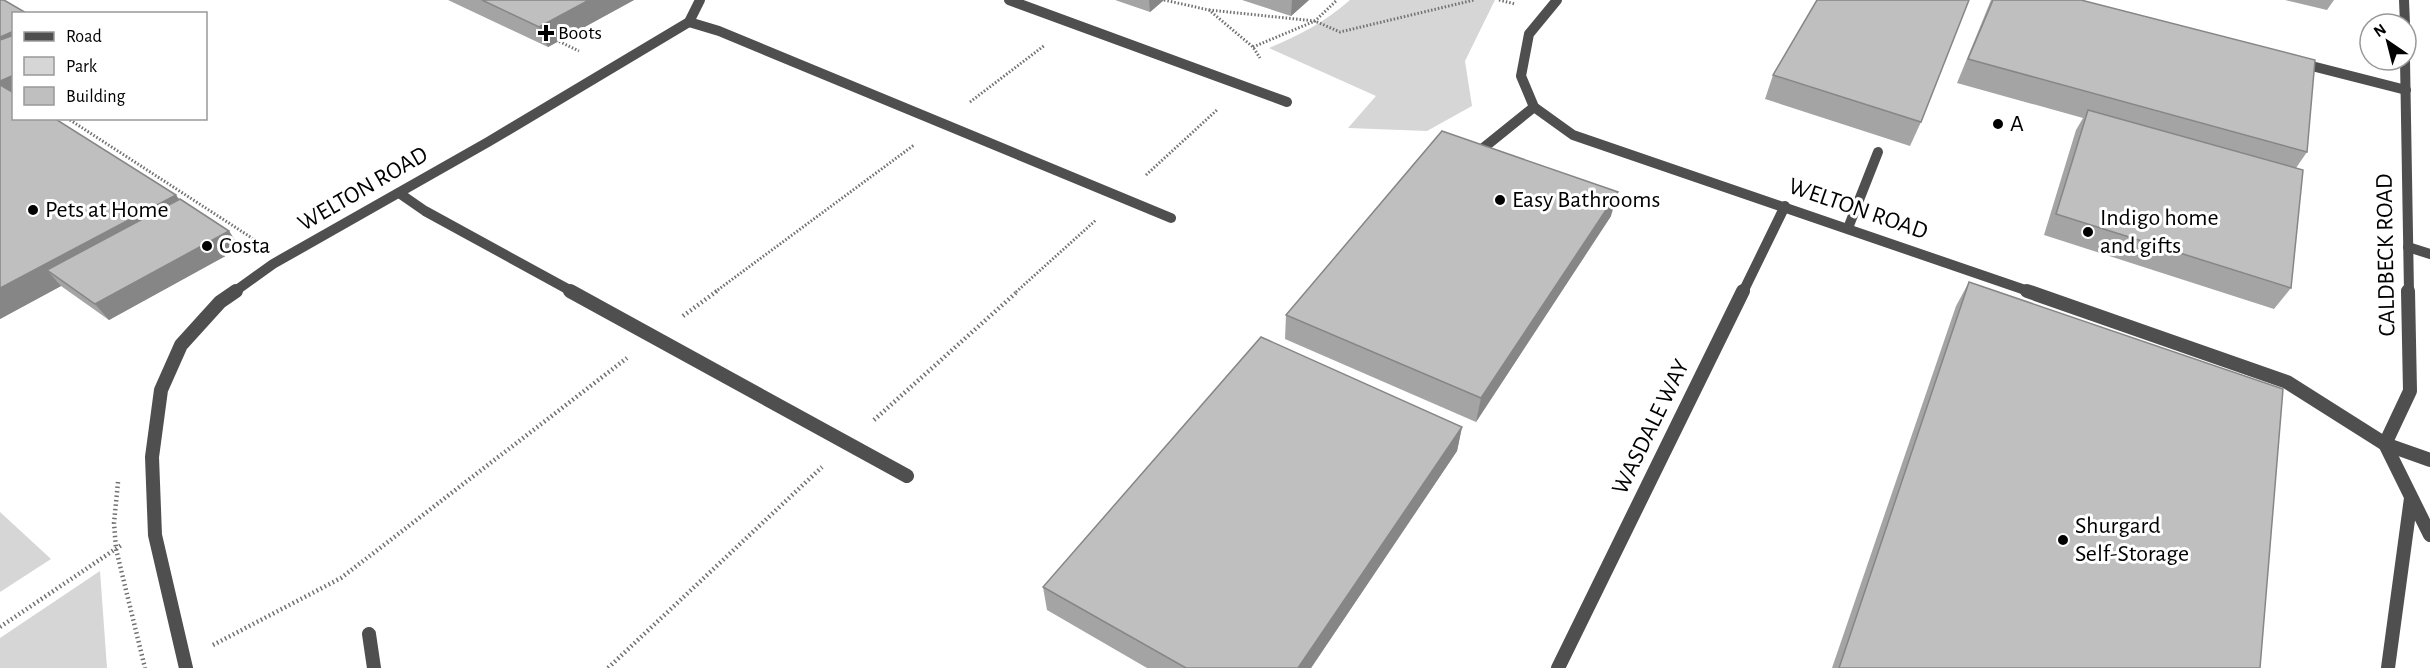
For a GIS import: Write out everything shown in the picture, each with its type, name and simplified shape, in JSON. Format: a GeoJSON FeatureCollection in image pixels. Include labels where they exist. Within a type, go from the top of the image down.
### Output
{"type":"FeatureCollection","features":[{"type":"Feature","properties":{"kind":"street"},"geometry":{"type":"LineString","coordinates":[[700,0],[689,22],[719,31],[1171,218]]}},
{"type":"Feature","properties":{"kind":"street"},"geometry":{"type":"LineString","coordinates":[[1009,0],[1287,102]]}},
{"type":"Feature","properties":{"kind":"street"},"geometry":{"type":"LineString","coordinates":[[1477,153],[1534,107],[1521,76],[1529,34],[1557,0]]}},
{"type":"Feature","properties":{"kind":"street","name":"WELTON ROAD"},"geometry":{"type":"LineString","coordinates":[[186,668],[154,523],[152,457],[161,390],[181,345],[220,302],[273,264],[399,193],[689,22]]}},
{"type":"Feature","properties":{"kind":"street"},"geometry":{"type":"LineString","coordinates":[[2291,60],[2406,90]]}},
{"type":"Feature","properties":{"kind":"street","name":"CALDBECK ROAD"},"geometry":{"type":"LineString","coordinates":[[2385,444],[2410,391],[2405,72]]}},
{"type":"Feature","properties":{"kind":"street","name":"WELTON ROAD"},"geometry":{"type":"LineString","coordinates":[[1534,107],[1573,135],[1785,206],[2287,382],[2385,444]]}},
{"type":"Feature","properties":{"kind":"street"},"geometry":{"type":"LineString","coordinates":[[1848,228],[1878,152]]}},
{"type":"Feature","properties":{"kind":"street"},"geometry":{"type":"LineString","coordinates":[[399,193],[425,211],[907,476]]}},
{"type":"Feature","properties":{"kind":"street","name":"WASDALE WAY"},"geometry":{"type":"LineString","coordinates":[[1558,668],[1785,206]]}},
{"type":"Feature","properties":{"kind":"street"},"geometry":{"type":"LineString","coordinates":[[2408,247],[2430,254]]}},
{"type":"Feature","properties":{"kind":"street"},"geometry":{"type":"LineString","coordinates":[[2385,444],[2430,460]]}},
{"type":"Feature","properties":{"kind":"street"},"geometry":{"type":"LineString","coordinates":[[2385,444],[2430,536]]}},
{"type":"Feature","properties":{"kind":"street"},"geometry":{"type":"LineString","coordinates":[[2388,668],[2411,498]]}},
{"type":"Feature","properties":{"kind":"street"},"geometry":{"type":"LineString","coordinates":[[369,634],[374,668]]}},
{"type":"Feature","properties":{"kind":"path"},"geometry":{"type":"LineString","coordinates":[[1164,0],[1209,10],[1315,21],[1340,32],[1474,0]]}},
{"type":"Feature","properties":{"kind":"path"},"geometry":{"type":"LineString","coordinates":[[1253,46],[1315,21],[1337,0]]}},
{"type":"Feature","properties":{"kind":"path"},"geometry":{"type":"LineString","coordinates":[[608,668],[848,443],[1242,86],[1255,79],[1265,65],[1253,46],[1209,10]]}},
{"type":"Feature","properties":{"kind":"path"},"geometry":{"type":"LineString","coordinates":[[546,35],[610,69]]}},
{"type":"Feature","properties":{"kind":"path"},"geometry":{"type":"LineString","coordinates":[[70,120],[260,242]]}},
{"type":"Feature","properties":{"kind":"path"},"geometry":{"type":"LineString","coordinates":[[0,627],[154,523]]}},
{"type":"Feature","properties":{"kind":"green space"},"geometry":{"type":"Polygon","coordinates":[[[1350,0],[1495,0],[1465,61],[1472,106],[1427,131],[1348,128],[1376,96],[1269,48],[1312,27],[1350,0]]]}},
{"type":"Feature","properties":{"kind":"green space"},"geometry":{"type":"Polygon","coordinates":[[[0,512],[51,559],[0,592],[0,512]]]}},
{"type":"Feature","properties":{"kind":"green space"},"geometry":{"type":"Polygon","coordinates":[[[100,571],[107,668],[0,668],[0,638],[100,571]]]}},
{"type":"Feature","properties":{"kind":"building"},"geometry":{"type":"Polygon","coordinates":[[[0,0],[4,0],[25,12],[12,12],[12,32],[0,37],[0,0]]]}},
{"type":"Feature","properties":{"kind":"building"},"geometry":{"type":"Polygon","coordinates":[[[482,0],[589,0],[539,27],[482,0]]]}},
{"type":"Feature","properties":{"kind":"building"},"geometry":{"type":"Polygon","coordinates":[[[1817,0],[1969,0],[1921,122],[1773,75],[1817,0]]]}},
{"type":"Feature","properties":{"kind":"building"},"geometry":{"type":"Polygon","coordinates":[[[1993,0],[2081,0],[2315,60],[2307,152],[1968,59],[1993,0]]]}},
{"type":"Feature","properties":{"kind":"building"},"geometry":{"type":"Polygon","coordinates":[[[12,36],[12,76],[0,81],[0,40],[12,36]]]}},
{"type":"Feature","properties":{"kind":"building"},"geometry":{"type":"Polygon","coordinates":[[[0,85],[12,92],[12,120],[57,120],[176,195],[0,288],[0,85]]]}},
{"type":"Feature","properties":{"kind":"building"},"geometry":{"type":"Polygon","coordinates":[[[2088,110],[2303,170],[2291,288],[2056,214],[2088,110]]]}},
{"type":"Feature","properties":{"kind":"building"},"geometry":{"type":"Polygon","coordinates":[[[1442,131],[1618,192],[1481,398],[1286,315],[1442,131]]]}},
{"type":"Feature","properties":{"kind":"building"},"geometry":{"type":"Polygon","coordinates":[[[180,199],[229,231],[95,304],[47,270],[180,199]]]}},
{"type":"Feature","properties":{"kind":"building","name":"Shurgard Self-Storage"},"geometry":{"type":"Polygon","coordinates":[[[1969,282],[2283,389],[2260,668],[1839,668],[1969,282]]]}},
{"type":"Feature","properties":{"kind":"building"},"geometry":{"type":"Polygon","coordinates":[[[1261,337],[1462,427],[1298,668],[1186,668],[1043,587],[1261,337]]]}},
{"type":"Feature","properties":{"kind":"place","name":"Boots"},"geometry":{"type":"Point","coordinates":[546,33]}},
{"type":"Feature","properties":{"kind":"place","name":"A"},"geometry":{"type":"Point","coordinates":[1998,124]}},
{"type":"Feature","properties":{"kind":"place","name":"Easy Bathrooms"},"geometry":{"type":"Point","coordinates":[1500,200]}},
{"type":"Feature","properties":{"kind":"place","name":"Pets at Home"},"geometry":{"type":"Point","coordinates":[33,210]}},
{"type":"Feature","properties":{"kind":"place","name":"Indigo home and gifts"},"geometry":{"type":"Point","coordinates":[2088,232]}},
{"type":"Feature","properties":{"kind":"place","name":"Costa"},"geometry":{"type":"Point","coordinates":[207,246]}},
{"type":"Feature","properties":{"kind":"place","name":"Shurgard Self-Storage"},"geometry":{"type":"Point","coordinates":[2063,540]}}]}
